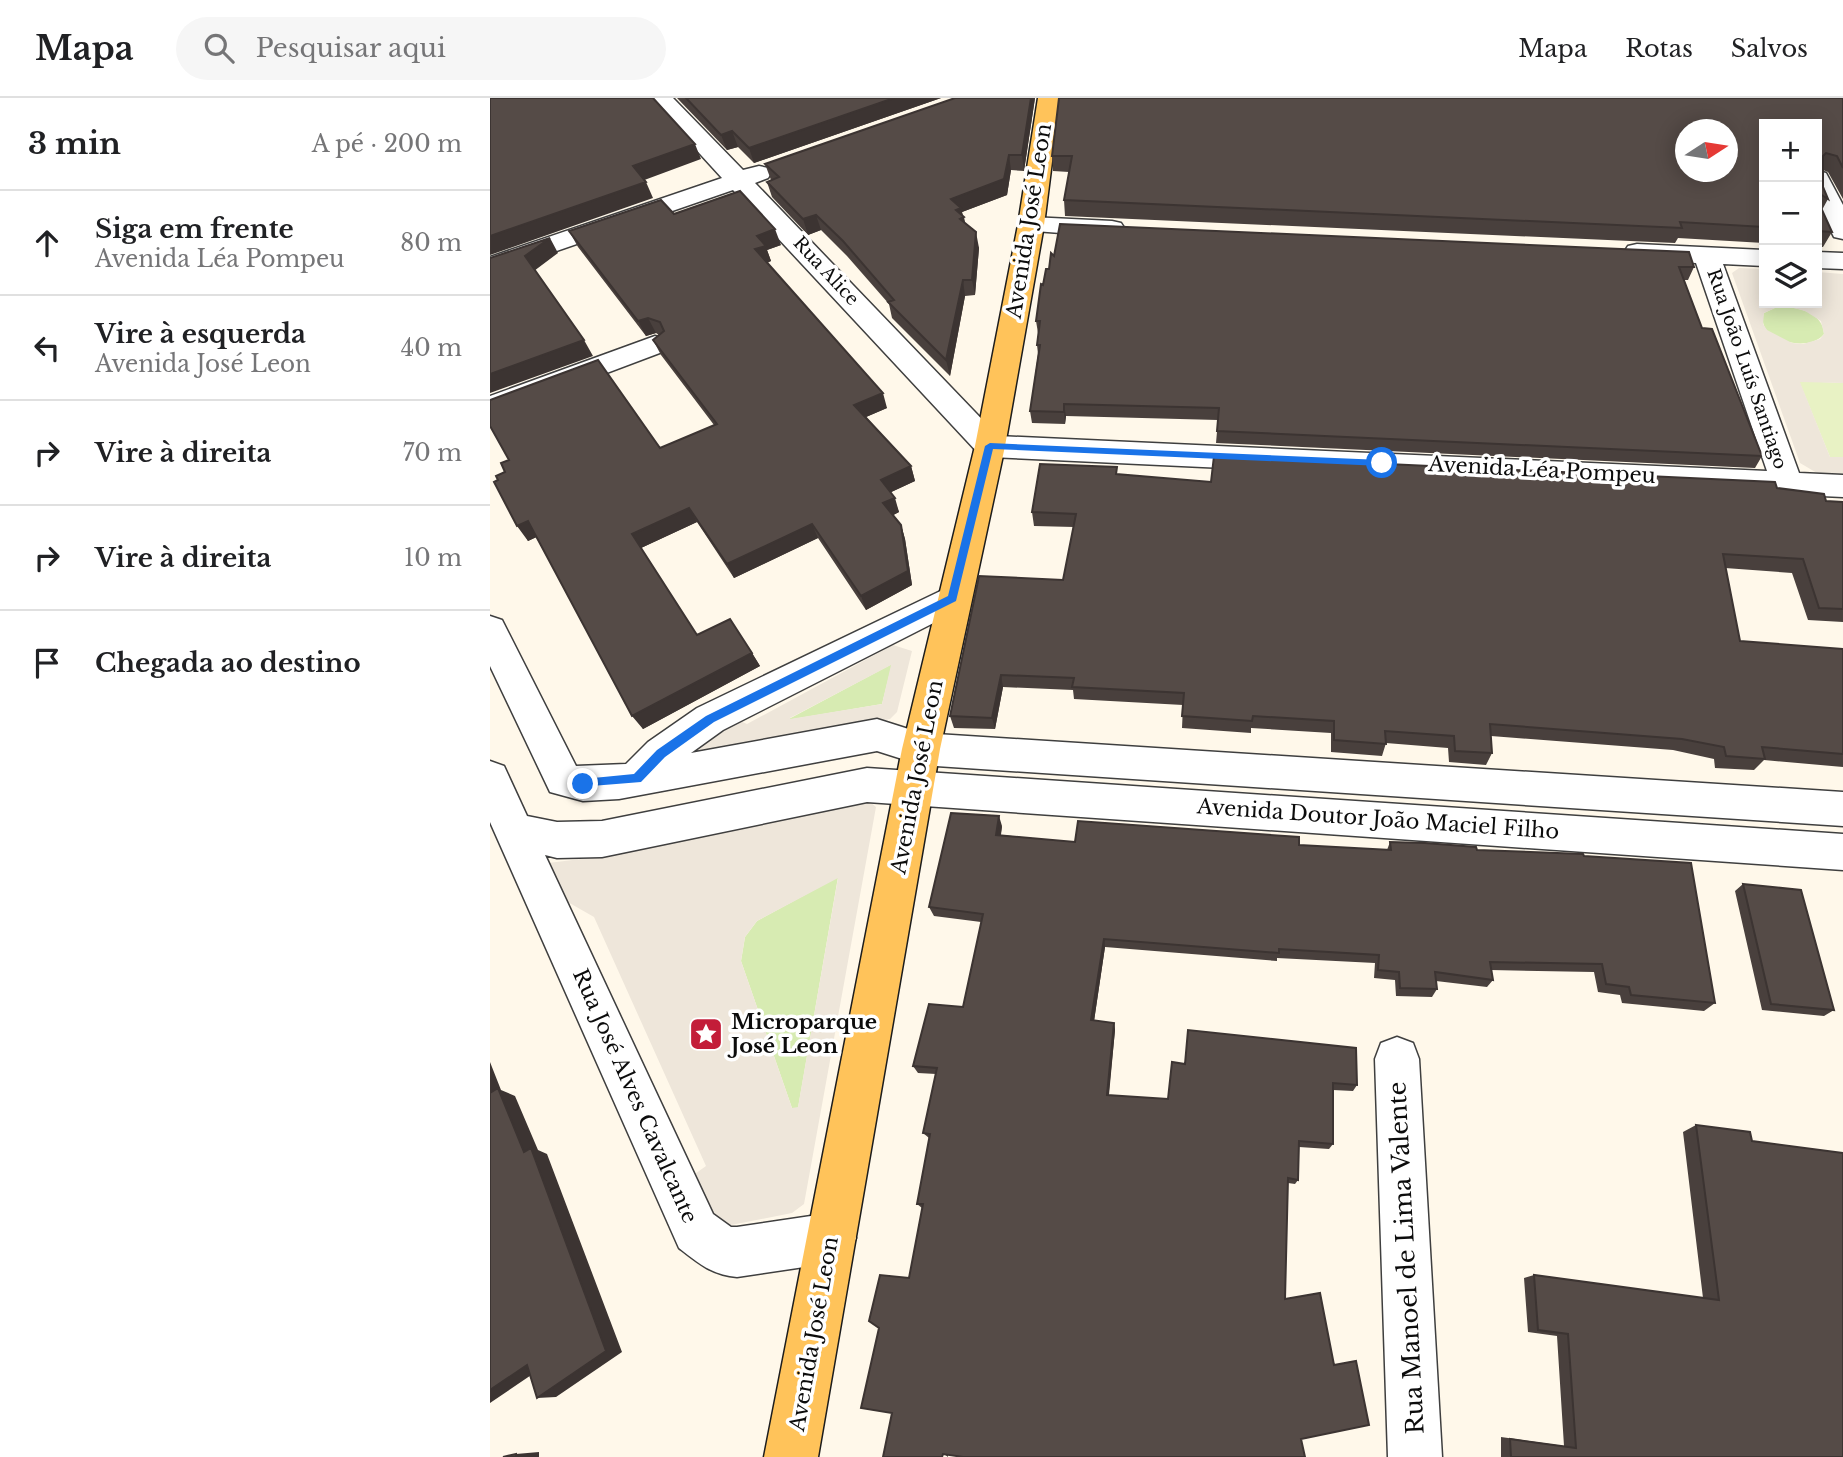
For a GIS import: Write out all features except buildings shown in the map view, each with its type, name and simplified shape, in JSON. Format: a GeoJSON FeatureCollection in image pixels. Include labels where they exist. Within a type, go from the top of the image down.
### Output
{"type":"FeatureCollection","features":[{"type":"Feature","properties":{"kind":"main road","name":"Avenida José Leon"},"geometry":{"type":"LineString","coordinates":[[791,1457],[917,768],[953,598],[990,446],[1031,225],[1049,98]]}},
{"type":"Feature","properties":{"kind":"street","name":"Rua Alice"},"geometry":{"type":"LineString","coordinates":[[660,98],[990,446]]}},
{"type":"Feature","properties":{"kind":"street"},"geometry":{"type":"LineString","coordinates":[[490,267],[778,166]]}},
{"type":"Feature","properties":{"kind":"street"},"geometry":{"type":"LineString","coordinates":[[1819,182],[1843,231]]}},
{"type":"Feature","properties":{"kind":"street"},"geometry":{"type":"LineString","coordinates":[[1031,225],[1137,230]]}},
{"type":"Feature","properties":{"kind":"street"},"geometry":{"type":"LineString","coordinates":[[1611,251],[1759,258]]}},
{"type":"Feature","properties":{"kind":"street","name":"Rua João Luís Santiago"},"geometry":{"type":"LineString","coordinates":[[1707,256],[1787,482]]}},
{"type":"Feature","properties":{"kind":"street"},"geometry":{"type":"LineString","coordinates":[[1822,260],[1843,261]]}},
{"type":"Feature","properties":{"kind":"street"},"geometry":{"type":"LineString","coordinates":[[490,407],[655,345]]}},
{"type":"Feature","properties":{"kind":"street","name":"Avenida Léa Pompeu"},"geometry":{"type":"LineString","coordinates":[[990,446],[1843,486]]}},
{"type":"Feature","properties":{"kind":"street"},"geometry":{"type":"LineString","coordinates":[[637,779],[661,754],[710,719],[953,598]]}},
{"type":"Feature","properties":{"kind":"street"},"geometry":{"type":"LineString","coordinates":[[490,631],[565,780],[601,784],[637,779],[877,735],[917,768]]}},
{"type":"Feature","properties":{"kind":"street"},"geometry":{"type":"LineString","coordinates":[[1200,807],[1204,767]]}},
{"type":"Feature","properties":{"kind":"street","name":"Avenida Doutor João Maciel Filho"},"geometry":{"type":"LineString","coordinates":[[917,768],[1204,767],[1843,808]]}},
{"type":"Feature","properties":{"kind":"street"},"geometry":{"type":"LineString","coordinates":[[502,837],[602,839],[867,785],[917,768]]}},
{"type":"Feature","properties":{"kind":"street","name":"Avenida Doutor João Maciel Filho"},"geometry":{"type":"LineString","coordinates":[[917,768],[1200,807],[1843,852]]}},
{"type":"Feature","properties":{"kind":"street","name":"Rua José Alves Cavalcante"},"geometry":{"type":"LineString","coordinates":[[490,778],[502,837],[696,1231],[722,1251],[737,1252],[831,1238]]}},
{"type":"Feature","properties":{"kind":"street"},"geometry":{"type":"LineString","coordinates":[[1415,782],[1417,823]]}},
{"type":"Feature","properties":{"kind":"street"},"geometry":{"type":"LineString","coordinates":[[1665,798],[1672,840]]}},
{"type":"Feature","properties":{"kind":"street","name":"Rua Manoel de Lima Valente"},"geometry":{"type":"LineString","coordinates":[[1397,1059],[1415,1457]]}},
{"type":"Feature","properties":{"kind":"green space"},"geometry":{"type":"Polygon","coordinates":[[[1775,308],[1800,309],[1819,320],[1824,334],[1807,343],[1785,341],[1767,330],[1763,322],[1764,313],[1775,308]]]}},
{"type":"Feature","properties":{"kind":"green space"},"geometry":{"type":"Polygon","coordinates":[[[1799,381],[1843,383],[1843,457],[1830,457],[1799,381]]]}},
{"type":"Feature","properties":{"kind":"green space"},"geometry":{"type":"Polygon","coordinates":[[[892,664],[882,704],[787,720],[892,664]]]}},
{"type":"Feature","properties":{"kind":"green space"},"geometry":{"type":"Polygon","coordinates":[[[838,877],[798,1108],[792,1108],[741,961],[745,937],[757,921],[838,877]]]}},
{"type":"Feature","properties":{"kind":"shaded area"},"geometry":{"type":"Polygon","coordinates":[[[1739,268],[1759,269],[1759,308],[1775,308],[1764,313],[1763,324],[1767,330],[1792,343],[1803,344],[1820,339],[1824,334],[1821,321],[1805,311],[1794,308],[1822,308],[1822,272],[1843,274],[1843,383],[1800,382],[1830,457],[1843,457],[1843,474],[1817,473],[1800,463],[1732,273],[1739,268]]]}},
{"type":"Feature","properties":{"kind":"shaded area"},"geometry":{"type":"Polygon","coordinates":[[[893,645],[912,651],[897,712],[890,719],[682,756],[731,717],[747,724],[893,645]],[[891,665],[790,719],[882,704],[891,665]]]}},
{"type":"Feature","properties":{"kind":"shaded area","name":"Microparque José Leon"},"geometry":{"type":"Polygon","coordinates":[[[870,802],[876,807],[804,1204],[792,1213],[726,1226],[712,1217],[692,1176],[706,1166],[594,917],[566,901],[548,863],[581,859],[870,802]],[[838,878],[757,921],[745,937],[741,961],[792,1108],[798,1107],[838,878]]]}},
{"type":"Feature","properties":{"kind":"place","name":"Microparque José Leon"},"geometry":{"type":"Point","coordinates":[706,1034]}},
{"type":"Feature","properties":{"kind":"route"},"geometry":{"type":"LineString","coordinates":[[583,784],[637,779],[678,740],[710,719],[953,598],[990,446],[1382,463]]}}]}
